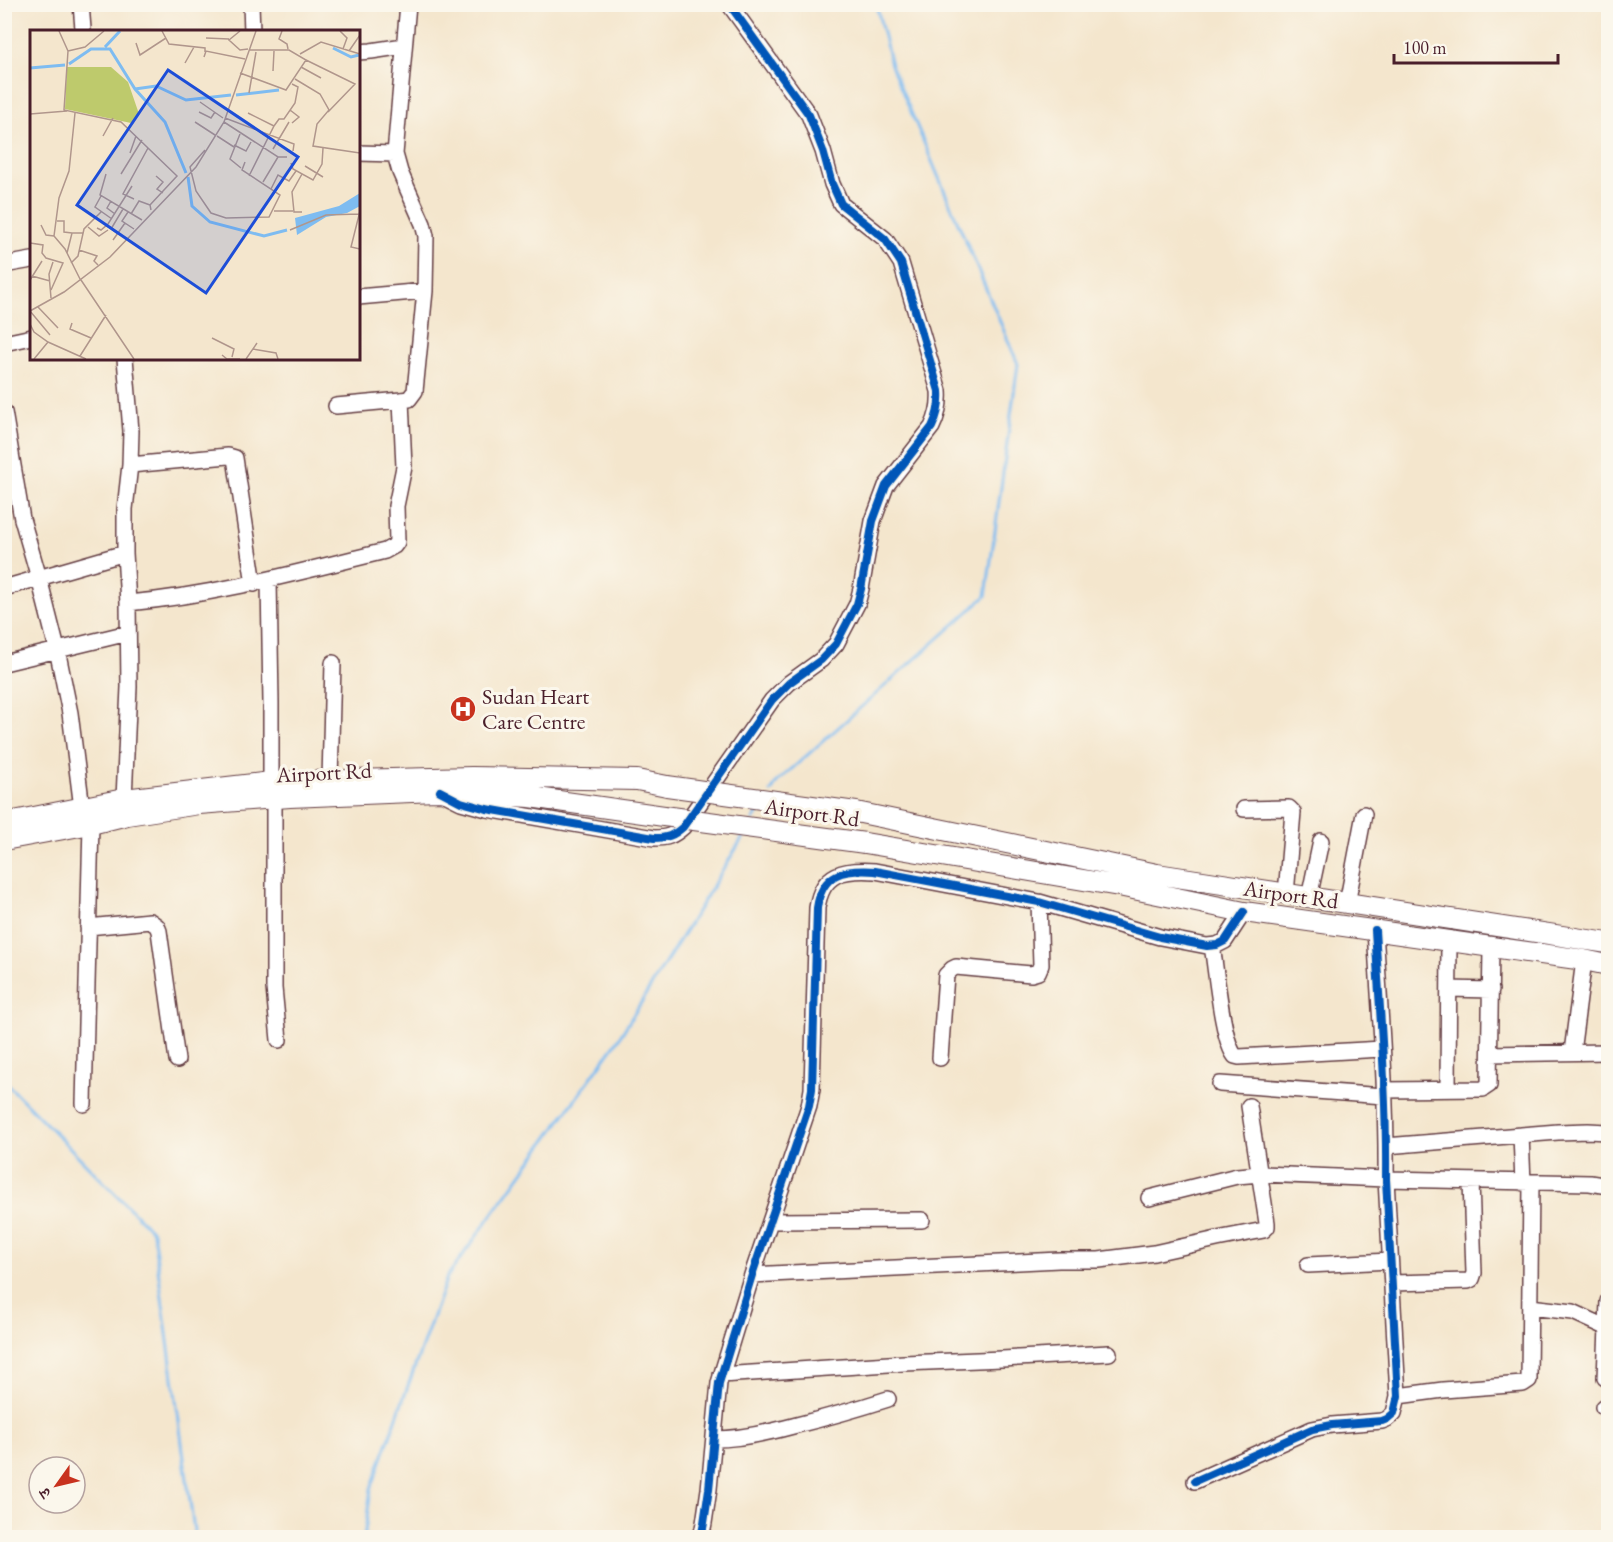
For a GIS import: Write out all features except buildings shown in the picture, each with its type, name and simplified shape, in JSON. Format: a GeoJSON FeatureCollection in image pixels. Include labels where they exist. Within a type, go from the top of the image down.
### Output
{"type":"FeatureCollection","features":[{"type":"Feature","properties":{"kind":"main road"},"geometry":{"type":"LineString","coordinates":[[4,822],[86,816],[124,799],[272,790],[330,780],[426,777],[637,780],[856,812],[1156,874],[1608,943]]}},
{"type":"Feature","properties":{"kind":"main road","name":"Airport Rd"},"geometry":{"type":"LineString","coordinates":[[4,840],[86,816],[127,815],[272,790],[440,791],[530,797],[865,843],[1119,886],[1244,912],[1608,965]]}},
{"type":"Feature","properties":{"kind":"street"},"geometry":{"type":"LineString","coordinates":[[81,4],[83,29]]}},
{"type":"Feature","properties":{"kind":"street"},"geometry":{"type":"LineString","coordinates":[[251,4],[252,30]]}},
{"type":"Feature","properties":{"kind":"street"},"geometry":{"type":"LineString","coordinates":[[336,406],[409,399],[415,391],[425,291],[426,236],[396,162],[395,154],[408,4]]}},
{"type":"Feature","properties":{"kind":"street"},"geometry":{"type":"LineString","coordinates":[[440,791],[476,807],[654,838],[667,838],[675,835],[683,827],[772,700],[789,683],[821,660],[836,644],[861,589],[873,521],[886,486],[932,427],[936,418],[940,404],[939,391],[901,263],[885,239],[841,204],[809,115],[729,4]]}},
{"type":"Feature","properties":{"kind":"street"},"geometry":{"type":"LineString","coordinates":[[360,52],[404,46]]}},
{"type":"Feature","properties":{"kind":"street"},"geometry":{"type":"LineString","coordinates":[[360,153],[395,154]]}},
{"type":"Feature","properties":{"kind":"street"},"geometry":{"type":"LineString","coordinates":[[4,265],[30,260]]}},
{"type":"Feature","properties":{"kind":"street"},"geometry":{"type":"LineString","coordinates":[[360,297],[425,291]]}},
{"type":"Feature","properties":{"kind":"street"},"geometry":{"type":"LineString","coordinates":[[4,344],[30,338]]}},
{"type":"Feature","properties":{"kind":"street"},"geometry":{"type":"LineString","coordinates":[[124,799],[129,687],[125,509],[131,431],[125,360]]}},
{"type":"Feature","properties":{"kind":"street"},"geometry":{"type":"LineString","coordinates":[[128,603],[166,599],[261,582],[385,552],[394,546],[397,542],[395,514],[397,498],[404,467],[401,400]]}},
{"type":"Feature","properties":{"kind":"street"},"geometry":{"type":"LineString","coordinates":[[4,412],[19,504],[57,649],[74,732],[86,816],[88,927],[84,1104]]}},
{"type":"Feature","properties":{"kind":"street"},"geometry":{"type":"LineString","coordinates":[[130,465],[228,456],[235,458],[261,582],[271,703],[274,988],[279,1040]]}},
{"type":"Feature","properties":{"kind":"street"},"geometry":{"type":"LineString","coordinates":[[4,588],[125,553]]}},
{"type":"Feature","properties":{"kind":"street"},"geometry":{"type":"LineString","coordinates":[[4,663],[128,633]]}},
{"type":"Feature","properties":{"kind":"street"},"geometry":{"type":"LineString","coordinates":[[330,780],[333,663]]}},
{"type":"Feature","properties":{"kind":"street"},"geometry":{"type":"LineString","coordinates":[[1244,809],[1289,808],[1293,812],[1286,894]]}},
{"type":"Feature","properties":{"kind":"street"},"geometry":{"type":"LineString","coordinates":[[1347,903],[1364,814]]}},
{"type":"Feature","properties":{"kind":"street"},"geometry":{"type":"LineString","coordinates":[[1309,898],[1321,841]]}},
{"type":"Feature","properties":{"kind":"street"},"geometry":{"type":"LineString","coordinates":[[701,1538],[714,1439],[716,1398],[721,1375],[809,1106],[812,1089],[817,908],[818,899],[825,885],[833,877],[843,872],[875,871],[1039,902],[1160,937],[1207,946],[1222,943],[1228,938],[1244,912]]}},
{"type":"Feature","properties":{"kind":"street"},"geometry":{"type":"LineString","coordinates":[[940,1058],[946,975],[956,967],[1031,974],[1038,972],[1041,965],[1039,902]]}},
{"type":"Feature","properties":{"kind":"street"},"geometry":{"type":"LineString","coordinates":[[88,927],[150,921],[157,926],[177,1060]]}},
{"type":"Feature","properties":{"kind":"street"},"geometry":{"type":"LineString","coordinates":[[1195,1481],[1312,1429],[1382,1421],[1394,1413],[1398,1396],[1375,930]]}},
{"type":"Feature","properties":{"kind":"street"},"geometry":{"type":"LineString","coordinates":[[1448,1089],[1449,941]]}},
{"type":"Feature","properties":{"kind":"street"},"geometry":{"type":"LineString","coordinates":[[1212,946],[1226,1034],[1234,1056],[1382,1049]]}},
{"type":"Feature","properties":{"kind":"street"},"geometry":{"type":"LineString","coordinates":[[1220,1084],[1384,1093],[1488,1087],[1490,1080],[1491,947]]}},
{"type":"Feature","properties":{"kind":"street"},"geometry":{"type":"LineString","coordinates":[[1572,1052],[1584,960]]}},
{"type":"Feature","properties":{"kind":"street"},"geometry":{"type":"LineString","coordinates":[[1449,989],[1491,990]]}},
{"type":"Feature","properties":{"kind":"street"},"geometry":{"type":"LineString","coordinates":[[1490,1054],[1608,1052]]}},
{"type":"Feature","properties":{"kind":"street"},"geometry":{"type":"LineString","coordinates":[[752,1275],[1099,1260],[1170,1250],[1266,1229],[1267,1223],[1249,1106]]}},
{"type":"Feature","properties":{"kind":"street"},"geometry":{"type":"LineString","coordinates":[[1386,1146],[1521,1135],[1608,1132]]}},
{"type":"Feature","properties":{"kind":"street"},"geometry":{"type":"LineString","coordinates":[[1398,1396],[1523,1384],[1530,1378],[1527,1183],[1521,1135]]}},
{"type":"Feature","properties":{"kind":"street"},"geometry":{"type":"LineString","coordinates":[[1149,1198],[1228,1178],[1260,1174],[1590,1183],[1608,1186]]}},
{"type":"Feature","properties":{"kind":"street"},"geometry":{"type":"LineString","coordinates":[[1392,1283],[1472,1279],[1474,1273],[1471,1181]]}},
{"type":"Feature","properties":{"kind":"street"},"geometry":{"type":"LineString","coordinates":[[771,1221],[922,1220]]}},
{"type":"Feature","properties":{"kind":"street"},"geometry":{"type":"LineString","coordinates":[[1308,1265],[1390,1261]]}},
{"type":"Feature","properties":{"kind":"street"},"geometry":{"type":"LineString","coordinates":[[1605,1378],[1608,1301]]}},
{"type":"Feature","properties":{"kind":"street"},"geometry":{"type":"LineString","coordinates":[[1530,1307],[1581,1314],[1607,1328]]}},
{"type":"Feature","properties":{"kind":"street"},"geometry":{"type":"LineString","coordinates":[[721,1375],[1109,1353]]}},
{"type":"Feature","properties":{"kind":"street"},"geometry":{"type":"LineString","coordinates":[[714,1439],[736,1439],[760,1435],[888,1399]]}},
{"type":"Feature","properties":{"kind":"waterway"},"geometry":{"type":"LineString","coordinates":[[771,792],[777,782],[986,596],[1018,364],[891,65],[876,4]]}},
{"type":"Feature","properties":{"kind":"waterway"},"geometry":{"type":"LineString","coordinates":[[753,820],[762,806]]}},
{"type":"Feature","properties":{"kind":"waterway"},"geometry":{"type":"LineString","coordinates":[[364,1538],[371,1489],[447,1277],[616,1043],[745,834]]}},
{"type":"Feature","properties":{"kind":"waterway"},"geometry":{"type":"LineString","coordinates":[[4,1081],[153,1232],[195,1538]]}},
{"type":"Feature","properties":{"kind":"cycle path"},"geometry":{"type":"LineString","coordinates":[[440,791],[461,802],[487,809],[654,838],[670,836],[683,827],[772,700],[789,683],[821,660],[836,644],[857,604],[873,521],[886,486],[932,427],[936,418],[939,391],[901,263],[885,239],[841,204],[809,115],[729,4]]}},
{"type":"Feature","properties":{"kind":"cycle path"},"geometry":{"type":"LineString","coordinates":[[701,1538],[709,1489],[719,1383],[752,1275],[809,1106],[812,1089],[817,908],[820,896],[829,880],[844,872],[875,871],[1039,902],[1160,937],[1207,946],[1225,941],[1244,912]]}},
{"type":"Feature","properties":{"kind":"cycle path"},"geometry":{"type":"LineString","coordinates":[[1195,1481],[1312,1429],[1382,1421],[1394,1413],[1398,1396],[1386,1179],[1383,1054],[1375,930]]}},
{"type":"Feature","properties":{"kind":"place","name":"Sudan Heart Care Centre"},"geometry":{"type":"Point","coordinates":[463,709]}}]}
